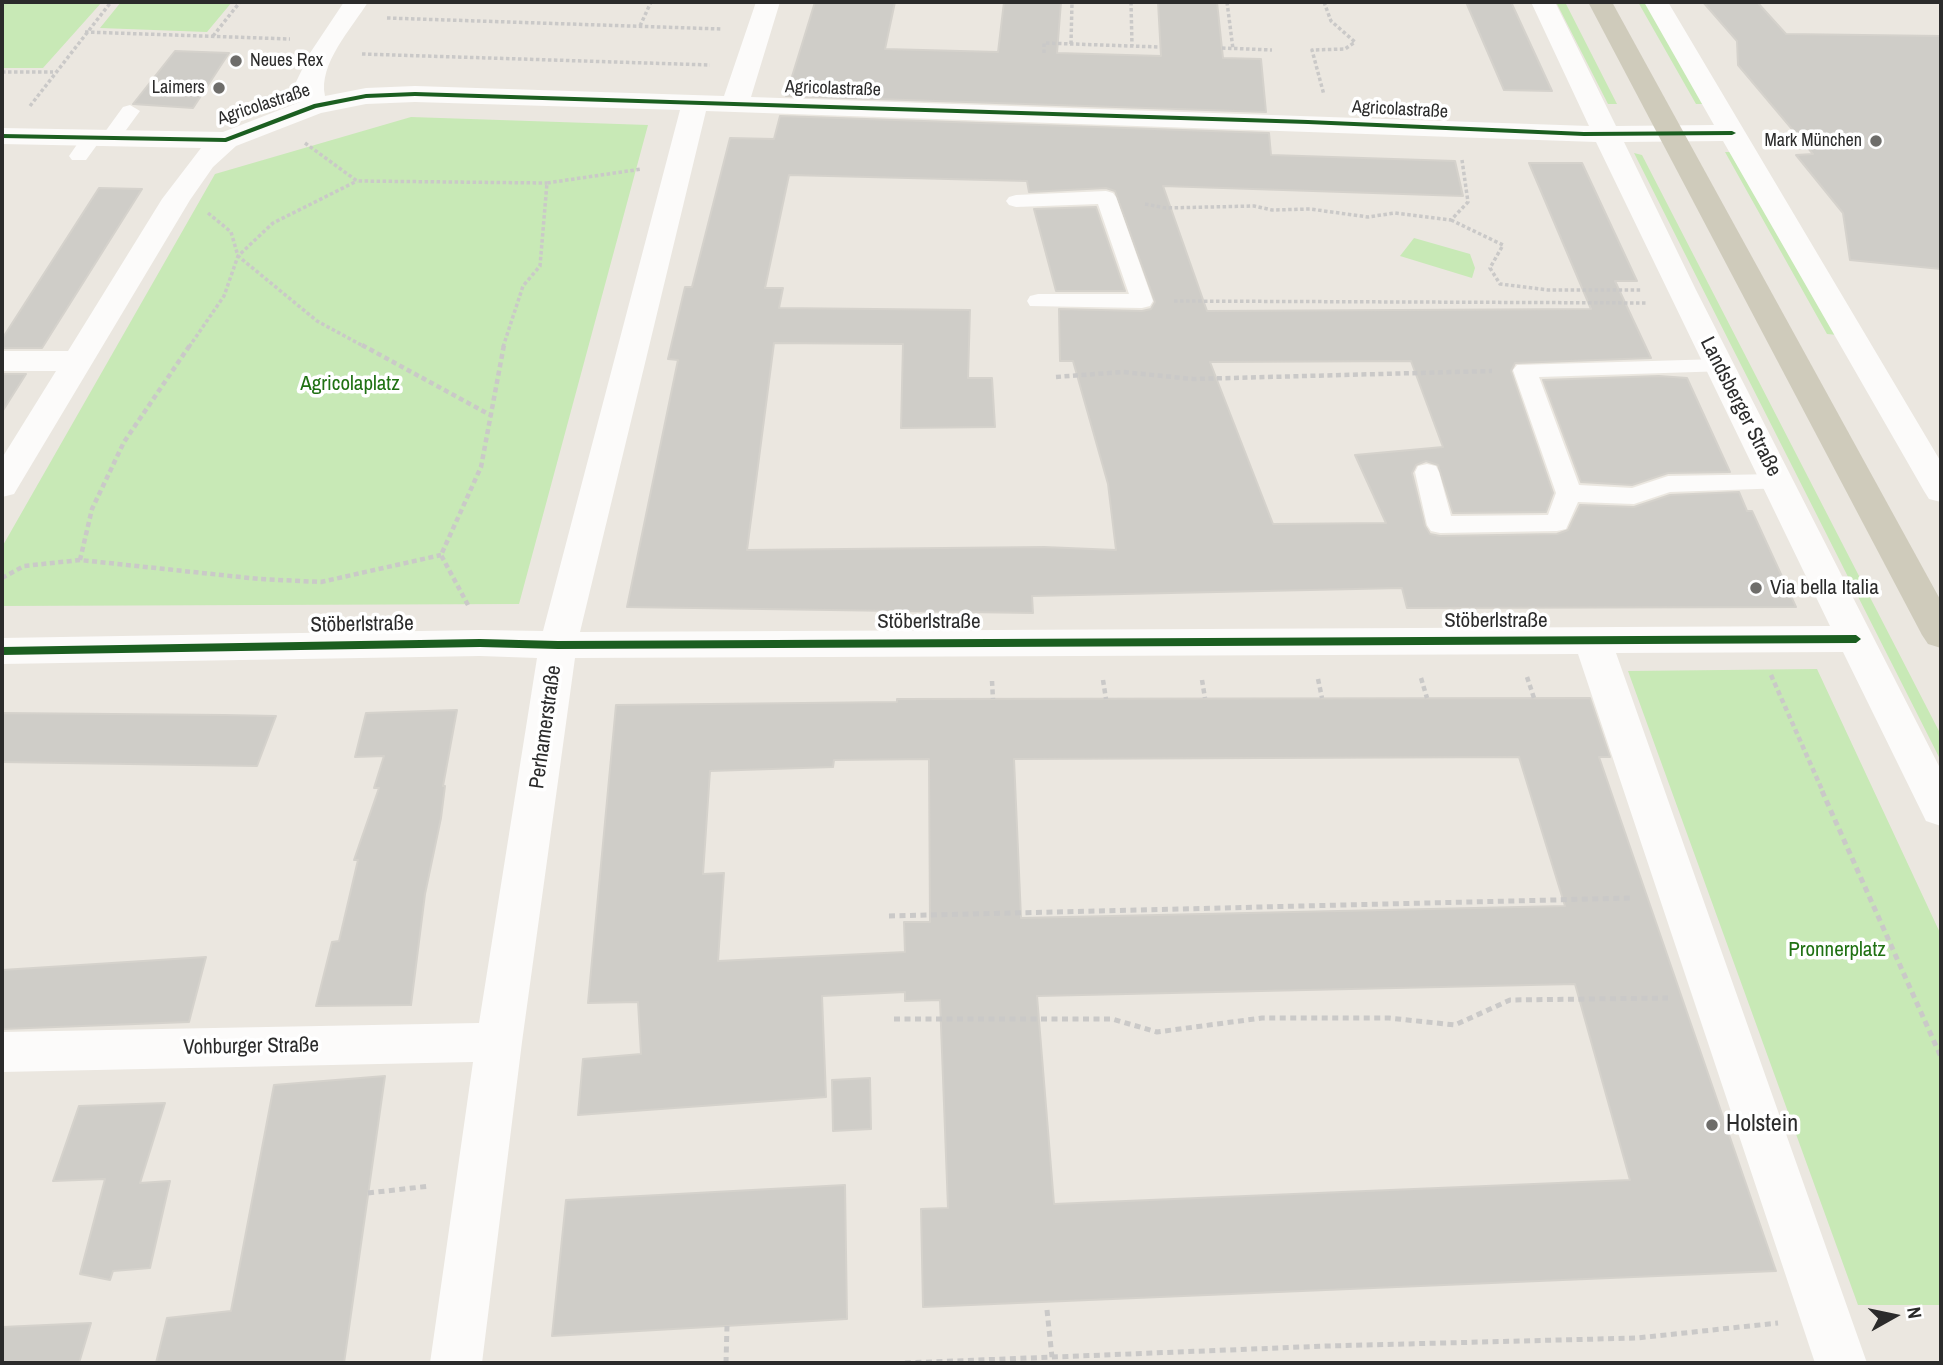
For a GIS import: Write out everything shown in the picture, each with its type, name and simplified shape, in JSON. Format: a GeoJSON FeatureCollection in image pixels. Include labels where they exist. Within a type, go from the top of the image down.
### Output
{"type":"FeatureCollection","features":[{"type":"Feature","properties":{"kind":"main road"},"geometry":{"type":"LineString","coordinates":[[1600,2],[1941,635]]}},
{"type":"Feature","properties":{"kind":"street"},"geometry":{"type":"LineString","coordinates":[[314,106],[309,82],[327,47],[356,2]]}},
{"type":"Feature","properties":{"kind":"street"},"geometry":{"type":"LineString","coordinates":[[735,104],[768,2]]}},
{"type":"Feature","properties":{"kind":"street","name":"Landsberger Straße"},"geometry":{"type":"LineString","coordinates":[[1543,2],[1685,297],[1941,810]]}},
{"type":"Feature","properties":{"kind":"street"},"geometry":{"type":"LineString","coordinates":[[1656,2],[1941,491]]}},
{"type":"Feature","properties":{"kind":"street","name":"Agricolastraße"},"geometry":{"type":"LineString","coordinates":[[6,136],[94,143],[226,141],[280,117],[314,106],[366,96],[415,94],[1607,135],[1670,134]]}},
{"type":"Feature","properties":{"kind":"street","name":"Perhamerstraße"},"geometry":{"type":"LineString","coordinates":[[456,1363],[499,1042],[558,645],[695,103]]}},
{"type":"Feature","properties":{"kind":"street"},"geometry":{"type":"LineString","coordinates":[[1670,134],[1732,134]]}},
{"type":"Feature","properties":{"kind":"street"},"geometry":{"type":"LineString","coordinates":[[2,486],[176,199],[203,161],[226,141]]}},
{"type":"Feature","properties":{"kind":"street"},"geometry":{"type":"LineString","coordinates":[[2,361],[78,361]]}},
{"type":"Feature","properties":{"kind":"street"},"geometry":{"type":"LineString","coordinates":[[1592,639],[1842,1363]]}},
{"type":"Feature","properties":{"kind":"street","name":"Stöberlstraße"},"geometry":{"type":"LineString","coordinates":[[2,651],[480,643],[558,645],[1856,639]]}},
{"type":"Feature","properties":{"kind":"street","name":"Vohburger Straße"},"geometry":{"type":"LineString","coordinates":[[2,1052],[499,1042]]}},
{"type":"Feature","properties":{"kind":"lane"},"geometry":{"type":"LineString","coordinates":[[94,143],[130,111]]}},
{"type":"Feature","properties":{"kind":"lane"},"geometry":{"type":"LineString","coordinates":[[1016,201],[1106,197],[1142,301],[1038,301]]}},
{"type":"Feature","properties":{"kind":"lane"},"geometry":{"type":"LineString","coordinates":[[1427,472],[1440,525],[1557,523],[1569,493],[1525,370],[1719,366]]}},
{"type":"Feature","properties":{"kind":"lane"},"geometry":{"type":"LineString","coordinates":[[1569,493],[1634,496],[1668,484],[1777,482]]}},
{"type":"Feature","properties":{"kind":"path"},"geometry":{"type":"LineString","coordinates":[[6,136],[111,2]]}},
{"type":"Feature","properties":{"kind":"path"},"geometry":{"type":"LineString","coordinates":[[214,36],[240,2]]}},
{"type":"Feature","properties":{"kind":"path"},"geometry":{"type":"LineString","coordinates":[[640,26],[651,2]]}},
{"type":"Feature","properties":{"kind":"path"},"geometry":{"type":"LineString","coordinates":[[1071,44],[1072,2]]}},
{"type":"Feature","properties":{"kind":"path"},"geometry":{"type":"LineString","coordinates":[[1130,2],[1132,46]]}},
{"type":"Feature","properties":{"kind":"path"},"geometry":{"type":"LineString","coordinates":[[1227,2],[1233,49]]}},
{"type":"Feature","properties":{"kind":"path"},"geometry":{"type":"LineString","coordinates":[[1324,2],[1331,21],[1354,42],[1345,49],[1312,50],[1332,124]]}},
{"type":"Feature","properties":{"kind":"path"},"geometry":{"type":"LineString","coordinates":[[386,18],[727,29]]}},
{"type":"Feature","properties":{"kind":"path"},"geometry":{"type":"LineString","coordinates":[[85,32],[214,36],[327,47],[715,66]]}},
{"type":"Feature","properties":{"kind":"path"},"geometry":{"type":"LineString","coordinates":[[1044,53],[1044,43],[1160,47]]}},
{"type":"Feature","properties":{"kind":"path"},"geometry":{"type":"LineString","coordinates":[[1222,48],[1272,50]]}},
{"type":"Feature","properties":{"kind":"path"},"geometry":{"type":"LineString","coordinates":[[2,72],[54,72]]}},
{"type":"Feature","properties":{"kind":"path"},"geometry":{"type":"LineString","coordinates":[[280,117],[309,147],[357,181]]}},
{"type":"Feature","properties":{"kind":"path"},"geometry":{"type":"LineString","coordinates":[[1451,220],[1468,202],[1456,130]]}},
{"type":"Feature","properties":{"kind":"path"},"geometry":{"type":"LineString","coordinates":[[80,560],[92,509],[124,442],[224,296],[238,256],[273,223],[357,181],[547,183],[646,168]]}},
{"type":"Feature","properties":{"kind":"path"},"geometry":{"type":"LineString","coordinates":[[441,555],[481,467],[506,338],[523,286],[540,267],[547,183]]}},
{"type":"Feature","properties":{"kind":"path"},"geometry":{"type":"LineString","coordinates":[[1106,197],[1166,208],[1254,206],[1272,210],[1310,209],[1368,217],[1395,213],[1451,220],[1503,245],[1490,268],[1500,284],[1548,290],[1685,297]]}},
{"type":"Feature","properties":{"kind":"path"},"geometry":{"type":"LineString","coordinates":[[176,199],[198,205],[231,232],[238,256],[317,321],[492,416]]}},
{"type":"Feature","properties":{"kind":"path"},"geometry":{"type":"LineString","coordinates":[[1142,301],[1685,297]]}},
{"type":"Feature","properties":{"kind":"path"},"geometry":{"type":"LineString","coordinates":[[1056,377],[1123,372],[1193,379],[1525,370]]}},
{"type":"Feature","properties":{"kind":"path"},"geometry":{"type":"LineString","coordinates":[[2,578],[24,566],[80,560],[259,579],[321,582],[441,555]]}},
{"type":"Feature","properties":{"kind":"path"},"geometry":{"type":"LineString","coordinates":[[441,555],[467,604],[480,643]]}},
{"type":"Feature","properties":{"kind":"path"},"geometry":{"type":"LineString","coordinates":[[1755,639],[1941,1057]]}},
{"type":"Feature","properties":{"kind":"path"},"geometry":{"type":"LineString","coordinates":[[1201,675],[1205,698]]}},
{"type":"Feature","properties":{"kind":"path"},"geometry":{"type":"LineString","coordinates":[[1103,676],[1106,699]]}},
{"type":"Feature","properties":{"kind":"path"},"geometry":{"type":"LineString","coordinates":[[1317,676],[1322,698]]}},
{"type":"Feature","properties":{"kind":"path"},"geometry":{"type":"LineString","coordinates":[[1527,676],[1534,698]]}},
{"type":"Feature","properties":{"kind":"path"},"geometry":{"type":"LineString","coordinates":[[1421,677],[1427,698]]}},
{"type":"Feature","properties":{"kind":"path"},"geometry":{"type":"LineString","coordinates":[[991,678],[993,699]]}},
{"type":"Feature","properties":{"kind":"path"},"geometry":{"type":"LineString","coordinates":[[888,916],[1635,898]]}},
{"type":"Feature","properties":{"kind":"path"},"geometry":{"type":"LineString","coordinates":[[894,1019],[1111,1018],[1157,1032],[1262,1018],[1389,1018],[1455,1024],[1510,1000],[1671,998]]}},
{"type":"Feature","properties":{"kind":"path"},"geometry":{"type":"LineString","coordinates":[[368,1193],[420,1188]]}},
{"type":"Feature","properties":{"kind":"path"},"geometry":{"type":"LineString","coordinates":[[1047,1310],[1052,1357]]}},
{"type":"Feature","properties":{"kind":"path"},"geometry":{"type":"LineString","coordinates":[[905,1363],[1637,1338],[1825,1316]]}},
{"type":"Feature","properties":{"kind":"path"},"geometry":{"type":"LineString","coordinates":[[726,1363],[727,1326]]}},
{"type":"Feature","properties":{"kind":"green space"},"geometry":{"type":"Polygon","coordinates":[[[2,2],[102,2],[43,68],[2,68],[2,2]]]}},
{"type":"Feature","properties":{"kind":"green space"},"geometry":{"type":"Polygon","coordinates":[[[121,2],[232,2],[207,32],[100,28],[121,2]]]}},
{"type":"Feature","properties":{"kind":"green space"},"geometry":{"type":"Polygon","coordinates":[[[1556,2],[1565,2],[1617,104],[1608,104],[1556,2]]]}},
{"type":"Feature","properties":{"kind":"green space"},"geometry":{"type":"Polygon","coordinates":[[[1638,2],[1646,2],[1705,104],[1696,104],[1638,2]]]}},
{"type":"Feature","properties":{"kind":"green space","name":"Agricolaplatz"},"geometry":{"type":"Polygon","coordinates":[[[411,117],[648,125],[519,604],[2,606],[2,547],[215,174],[411,117]]]}},
{"type":"Feature","properties":{"kind":"green space"},"geometry":{"type":"Polygon","coordinates":[[[1725,152],[1731,152],[1838,335],[1827,334],[1725,152]]]}},
{"type":"Feature","properties":{"kind":"green space"},"geometry":{"type":"Polygon","coordinates":[[[1634,153],[1642,155],[1941,735],[1941,761],[1634,153]]]}},
{"type":"Feature","properties":{"kind":"green space"},"geometry":{"type":"Polygon","coordinates":[[[1414,238],[1470,254],[1475,268],[1472,278],[1400,256],[1414,238]]]}},
{"type":"Feature","properties":{"kind":"green space","name":"Pronnerplatz"},"geometry":{"type":"Polygon","coordinates":[[[1817,669],[1941,935],[1941,1305],[1858,1305],[1628,671],[1817,669]]]}},
{"type":"Feature","properties":{"kind":"building"},"geometry":{"type":"Polygon","coordinates":[[[815,2],[895,2],[885,49],[998,52],[1004,2],[1061,2],[1057,53],[1161,56],[1158,2],[1217,2],[1223,58],[1261,59],[1266,112],[786,96],[815,2]]]}},
{"type":"Feature","properties":{"kind":"building"},"geometry":{"type":"Polygon","coordinates":[[[1466,2],[1511,2],[1552,91],[1504,90],[1466,2]]]}},
{"type":"Feature","properties":{"kind":"building","name":"Mark München"},"geometry":{"type":"Polygon","coordinates":[[[1703,2],[1757,2],[1786,34],[1941,36],[1941,269],[1850,260],[1843,213],[1796,155],[1813,154],[1738,65],[1737,41],[1703,2]]]}},
{"type":"Feature","properties":{"kind":"building"},"geometry":{"type":"Polygon","coordinates":[[[175,51],[229,53],[193,108],[133,104],[175,51]]]}},
{"type":"Feature","properties":{"kind":"building"},"geometry":{"type":"Polygon","coordinates":[[[780,116],[1269,133],[1271,155],[1455,161],[1463,196],[1163,186],[1207,311],[1591,309],[1529,163],[1582,163],[1637,281],[1615,281],[1651,358],[1515,363],[1511,371],[1553,493],[1546,512],[1453,513],[1438,465],[1426,461],[1416,465],[1412,473],[1425,526],[1430,534],[1440,536],[1557,534],[1568,530],[1580,505],[1634,507],[1670,495],[1739,492],[1747,511],[1752,511],[1796,607],[1407,608],[1402,588],[1032,596],[1033,613],[627,607],[678,360],[668,359],[685,287],[692,287],[730,138],[774,139],[780,116]],[[789,175],[765,288],[783,288],[779,308],[970,310],[968,378],[992,378],[995,427],[901,428],[903,344],[774,343],[747,550],[1044,547],[1116,550],[1108,484],[1073,361],[1060,361],[1059,309],[1142,311],[1151,309],[1155,302],[1115,191],[1106,188],[1029,192],[1027,181],[789,175]],[[1411,361],[1210,362],[1273,524],[1386,523],[1355,455],[1443,447],[1411,361]]]}},
{"type":"Feature","properties":{"kind":"building"},"geometry":{"type":"Polygon","coordinates":[[[99,188],[142,189],[42,348],[2,348],[2,339],[99,188]]]}},
{"type":"Feature","properties":{"kind":"building"},"geometry":{"type":"Polygon","coordinates":[[[1096,207],[1125,291],[1056,291],[1034,209],[1096,207]]]}},
{"type":"Feature","properties":{"kind":"building"},"geometry":{"type":"Polygon","coordinates":[[[2,374],[26,374],[2,412],[2,374]]]}},
{"type":"Feature","properties":{"kind":"building"},"geometry":{"type":"Polygon","coordinates":[[[1659,376],[1687,378],[1730,472],[1668,473],[1632,485],[1581,482],[1543,380],[1659,376]]]}},
{"type":"Feature","properties":{"kind":"building"},"geometry":{"type":"Polygon","coordinates":[[[1590,698],[1610,757],[1599,757],[1776,1271],[923,1307],[921,1209],[948,1208],[940,1000],[905,1001],[905,992],[822,996],[826,1097],[578,1115],[583,1059],[641,1054],[638,1002],[588,1003],[616,705],[897,702],[897,699],[1590,698]],[[1519,757],[1014,759],[1021,918],[1565,906],[1519,757]],[[929,759],[834,760],[833,767],[710,771],[703,874],[724,873],[718,961],[905,952],[904,922],[930,922],[929,759]],[[1575,984],[1037,996],[1054,1204],[1630,1180],[1575,984]]]}},
{"type":"Feature","properties":{"kind":"building"},"geometry":{"type":"Polygon","coordinates":[[[457,710],[443,786],[441,818],[425,894],[411,1005],[316,1006],[332,942],[339,941],[358,860],[354,860],[379,788],[374,788],[384,756],[355,757],[366,713],[457,710]]]}},
{"type":"Feature","properties":{"kind":"building"},"geometry":{"type":"Polygon","coordinates":[[[2,713],[276,716],[257,766],[2,762],[2,713]]]}},
{"type":"Feature","properties":{"kind":"building"},"geometry":{"type":"Polygon","coordinates":[[[206,957],[189,1022],[2,1029],[2,970],[206,957]]]}},
{"type":"Feature","properties":{"kind":"building"},"geometry":{"type":"Polygon","coordinates":[[[385,1076],[344,1363],[156,1363],[167,1318],[231,1311],[274,1085],[385,1076]]]}},
{"type":"Feature","properties":{"kind":"building"},"geometry":{"type":"Polygon","coordinates":[[[870,1078],[871,1129],[833,1131],[832,1080],[870,1078]]]}},
{"type":"Feature","properties":{"kind":"building"},"geometry":{"type":"Polygon","coordinates":[[[165,1103],[140,1183],[170,1181],[150,1268],[113,1271],[110,1280],[80,1274],[105,1179],[53,1181],[79,1106],[165,1103]]]}},
{"type":"Feature","properties":{"kind":"building"},"geometry":{"type":"Polygon","coordinates":[[[845,1185],[847,1319],[552,1336],[566,1200],[845,1185]]]}},
{"type":"Feature","properties":{"kind":"building"},"geometry":{"type":"Polygon","coordinates":[[[91,1323],[79,1363],[2,1363],[2,1327],[91,1323]]]}},
{"type":"Feature","properties":{"kind":"cycle path"},"geometry":{"type":"LineString","coordinates":[[2,136],[226,140],[314,106],[366,96],[415,94],[1308,122],[1584,134],[1732,133]]}},
{"type":"Feature","properties":{"kind":"cycle path"},"geometry":{"type":"LineString","coordinates":[[2,651],[480,643],[558,645],[1856,639]]}},
{"type":"Feature","properties":{"kind":"place","name":"Neues Rex"},"geometry":{"type":"Point","coordinates":[236,61]}},
{"type":"Feature","properties":{"kind":"place","name":"Laimers"},"geometry":{"type":"Point","coordinates":[219,88]}},
{"type":"Feature","properties":{"kind":"place","name":"Mark München"},"geometry":{"type":"Point","coordinates":[1876,141]}},
{"type":"Feature","properties":{"kind":"place","name":"Via bella Italia"},"geometry":{"type":"Point","coordinates":[1756,588]}},
{"type":"Feature","properties":{"kind":"place","name":"Holstein"},"geometry":{"type":"Point","coordinates":[1712,1125]}}]}
